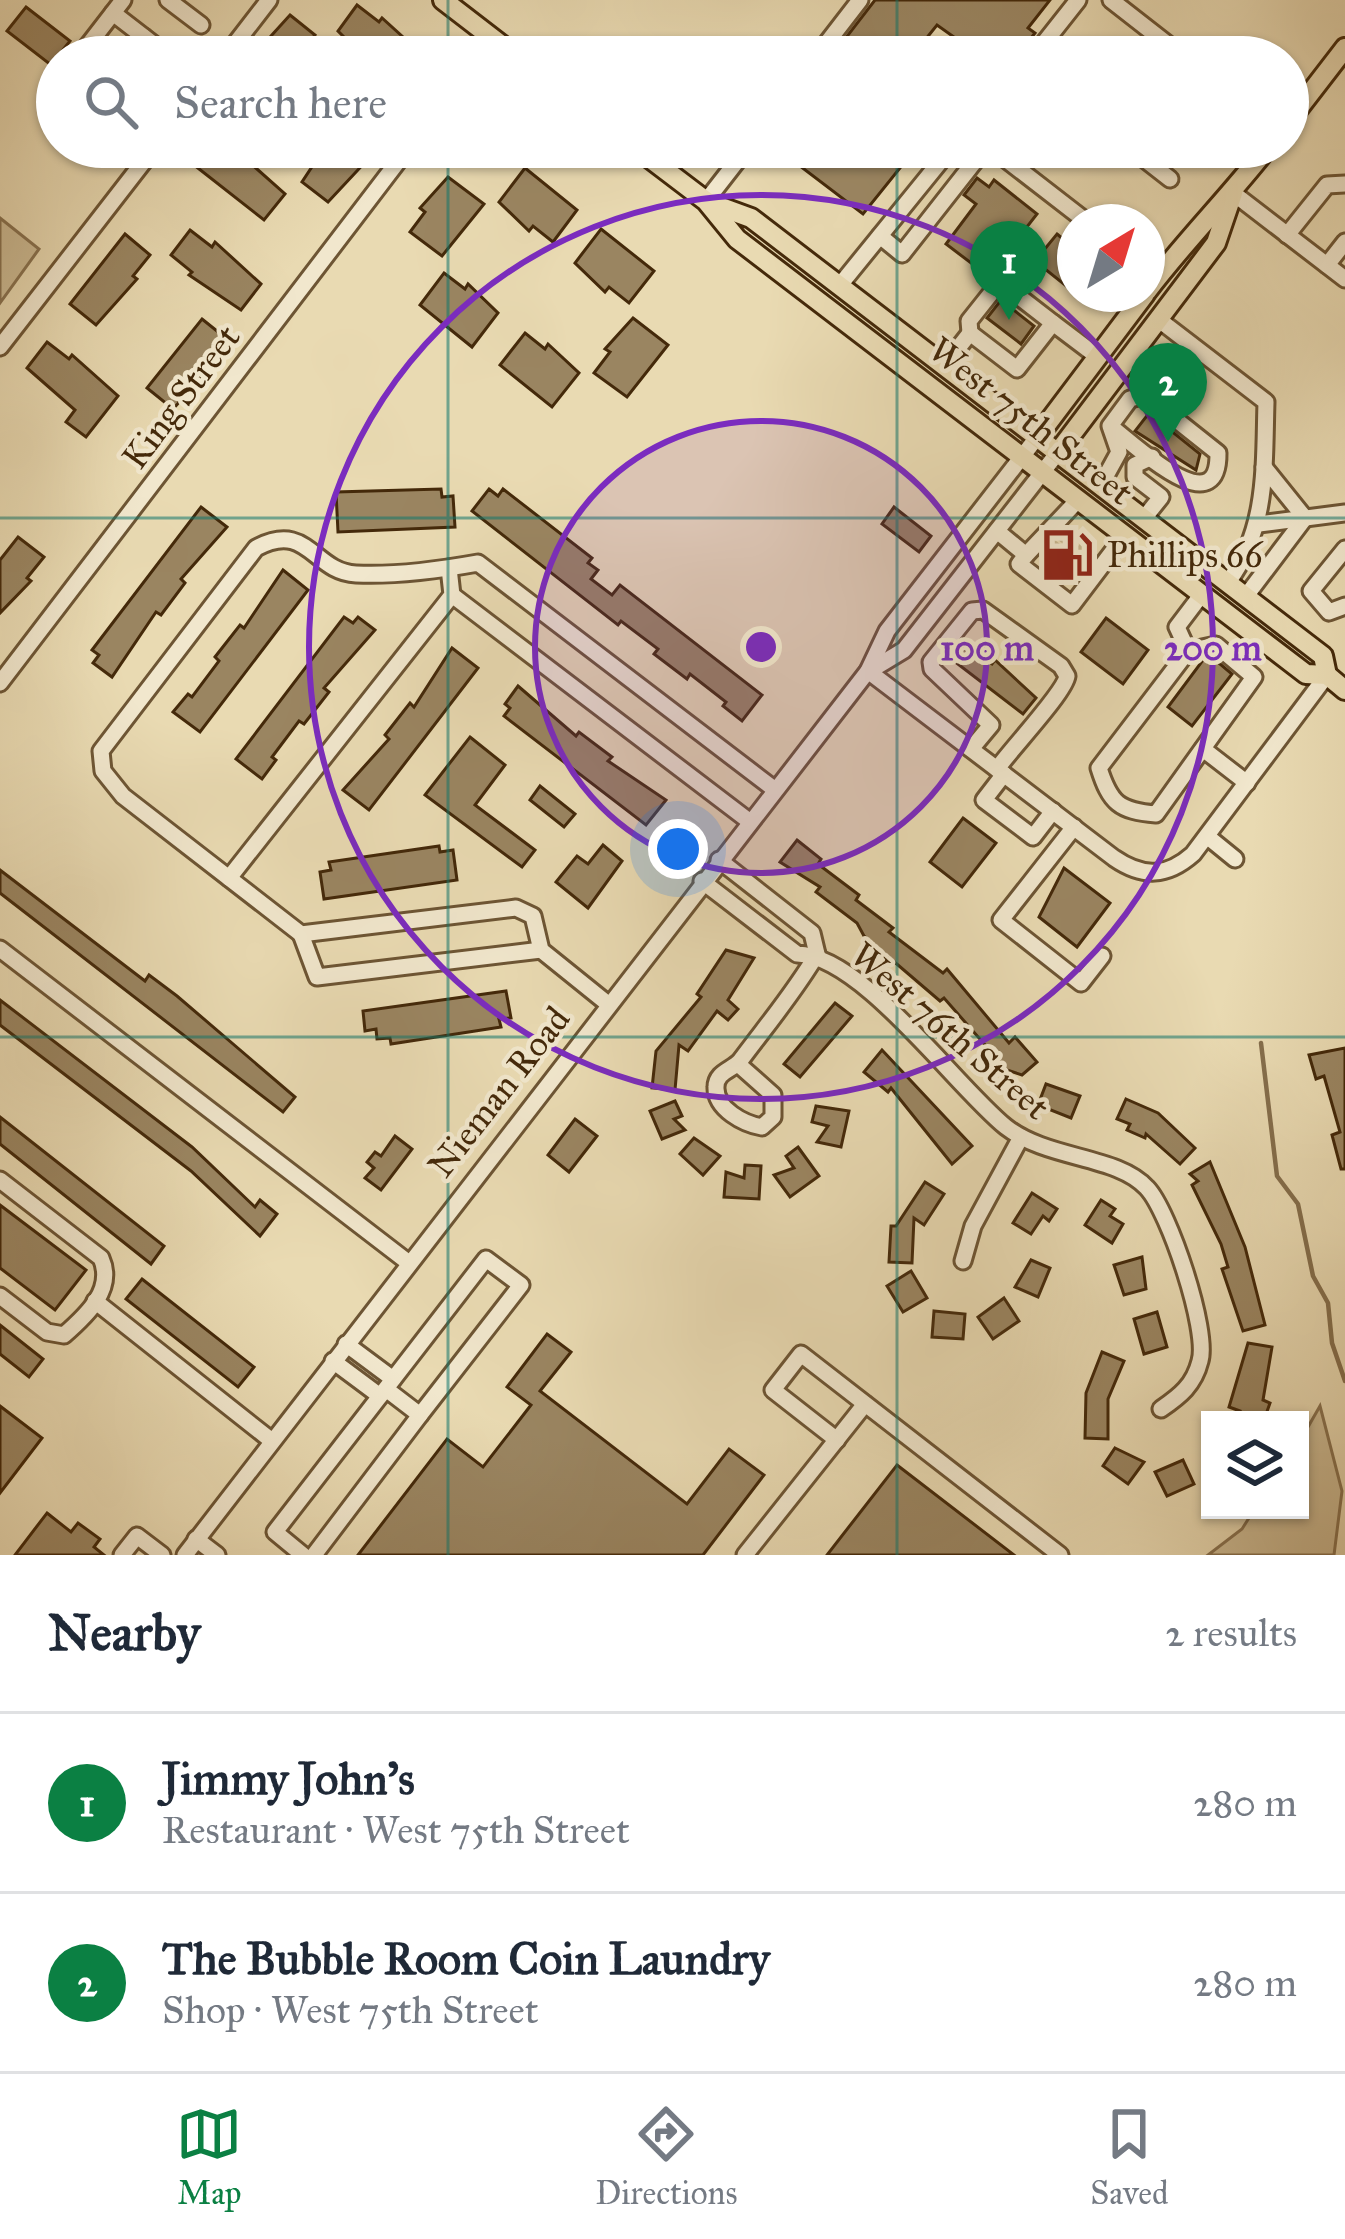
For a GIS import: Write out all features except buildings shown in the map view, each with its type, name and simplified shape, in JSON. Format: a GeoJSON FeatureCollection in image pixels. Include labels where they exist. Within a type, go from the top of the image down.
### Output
{"type":"FeatureCollection","features":[{"type":"Feature","properties":{"kind":"main road"},"geometry":{"type":"LineString","coordinates":[[442,0],[489,36]]}},
{"type":"Feature","properties":{"kind":"main road"},"geometry":{"type":"LineString","coordinates":[[1309,95],[1345,48]]}},
{"type":"Feature","properties":{"kind":"main road","name":"West 75th Street"},"geometry":{"type":"LineString","coordinates":[[663,168],[706,201],[736,239],[1306,674],[1327,675],[1345,690]]}},
{"type":"Feature","properties":{"kind":"main road","name":"Nieman Road"},"geometry":{"type":"LineString","coordinates":[[1165,264],[1252,168]]}},
{"type":"Feature","properties":{"kind":"main road","name":"Nieman Road"},"geometry":{"type":"LineString","coordinates":[[1059,451],[1216,243],[1233,193]]}},
{"type":"Feature","properties":{"kind":"main road","name":"West 75th Street"},"geometry":{"type":"LineString","coordinates":[[706,201],[752,218],[1102,483],[1323,656],[1327,675]]}},
{"type":"Feature","properties":{"kind":"main road","name":"Nieman Road"},"geometry":{"type":"LineString","coordinates":[[1038,436],[1129,312]]}},
{"type":"Feature","properties":{"kind":"street"},"geometry":{"type":"LineString","coordinates":[[168,0],[201,25]]}},
{"type":"Feature","properties":{"kind":"street"},"geometry":{"type":"LineString","coordinates":[[241,36],[269,0]]}},
{"type":"Feature","properties":{"kind":"street"},"geometry":{"type":"LineString","coordinates":[[832,36],[860,0]]}},
{"type":"Feature","properties":{"kind":"street"},"geometry":{"type":"LineString","coordinates":[[1050,36],[1078,0]]}},
{"type":"Feature","properties":{"kind":"street"},"geometry":{"type":"LineString","coordinates":[[1111,0],[1157,36]]}},
{"type":"Feature","properties":{"kind":"street"},"geometry":{"type":"LineString","coordinates":[[96,36],[118,6],[143,36]]}},
{"type":"Feature","properties":{"kind":"street"},"geometry":{"type":"LineString","coordinates":[[0,346],[139,168]]}},
{"type":"Feature","properties":{"kind":"street","name":"King Street"},"geometry":{"type":"LineString","coordinates":[[0,682],[393,168]]}},
{"type":"Feature","properties":{"kind":"street"},"geometry":{"type":"LineString","coordinates":[[706,201],[732,168]]}},
{"type":"Feature","properties":{"kind":"street"},"geometry":{"type":"LineString","coordinates":[[839,285],[935,168]]}},
{"type":"Feature","properties":{"kind":"street"},"geometry":{"type":"LineString","coordinates":[[880,236],[902,254],[971,168]]}},
{"type":"Feature","properties":{"kind":"street"},"geometry":{"type":"LineString","coordinates":[[1016,168],[1063,204]]}},
{"type":"Feature","properties":{"kind":"street"},"geometry":{"type":"LineString","coordinates":[[1157,168],[1170,178]]}},
{"type":"Feature","properties":{"kind":"street"},"geometry":{"type":"LineString","coordinates":[[1287,235],[1327,185],[1345,184]]}},
{"type":"Feature","properties":{"kind":"street"},"geometry":{"type":"LineString","coordinates":[[1233,193],[1345,279]]}},
{"type":"Feature","properties":{"kind":"street"},"geometry":{"type":"LineString","coordinates":[[1327,266],[1345,242]]}},
{"type":"Feature","properties":{"kind":"street"},"geometry":{"type":"LineString","coordinates":[[945,365],[970,333],[969,321],[1000,282],[1098,357]]}},
{"type":"Feature","properties":{"kind":"street"},"geometry":{"type":"LineString","coordinates":[[1158,320],[1265,402],[1259,524],[1246,559],[1228,582]]}},
{"type":"Feature","properties":{"kind":"street"},"geometry":{"type":"LineString","coordinates":[[970,333],[1017,369],[1053,323]]}},
{"type":"Feature","properties":{"kind":"street"},"geometry":{"type":"LineString","coordinates":[[1110,384],[1130,399]]}},
{"type":"Feature","properties":{"kind":"street"},"geometry":{"type":"LineString","coordinates":[[1145,394],[1218,453],[1219,465],[1203,484],[1186,483],[1110,425],[1130,399],[1145,394]]}},
{"type":"Feature","properties":{"kind":"street"},"geometry":{"type":"LineString","coordinates":[[1102,483],[1120,452],[1110,425]]}},
{"type":"Feature","properties":{"kind":"street","name":"Nieman Road"},"geometry":{"type":"LineString","coordinates":[[184,1555],[868,671],[886,631],[1038,436]]}},
{"type":"Feature","properties":{"kind":"street","name":"Nieman Road"},"geometry":{"type":"LineString","coordinates":[[868,671],[904,650],[1059,451]]}},
{"type":"Feature","properties":{"kind":"street"},"geometry":{"type":"LineString","coordinates":[[1145,518],[1161,497],[1135,477],[1135,465],[1152,457]]}},
{"type":"Feature","properties":{"kind":"street"},"geometry":{"type":"LineString","coordinates":[[1264,467],[1305,518]]}},
{"type":"Feature","properties":{"kind":"street"},"geometry":{"type":"LineString","coordinates":[[1078,500],[1019,564],[1072,605],[1125,535]]}},
{"type":"Feature","properties":{"kind":"street"},"geometry":{"type":"LineString","coordinates":[[1259,524],[1345,514]]}},
{"type":"Feature","properties":{"kind":"street"},"geometry":{"type":"LineString","coordinates":[[1246,596],[1305,518]]}},
{"type":"Feature","properties":{"kind":"street"},"geometry":{"type":"LineString","coordinates":[[997,531],[1026,555]]}},
{"type":"Feature","properties":{"kind":"street"},"geometry":{"type":"LineString","coordinates":[[541,950],[317,977],[301,934],[110,782],[100,760],[106,742],[256,548],[292,539],[354,574],[478,563],[774,789]]}},
{"type":"Feature","properties":{"kind":"street"},"geometry":{"type":"LineString","coordinates":[[1343,551],[1311,590],[1329,612],[1345,606]]}},
{"type":"Feature","properties":{"kind":"street"},"geometry":{"type":"LineString","coordinates":[[1080,559],[1097,572]]}},
{"type":"Feature","properties":{"kind":"street"},"geometry":{"type":"LineString","coordinates":[[229,878],[452,595],[449,568]]}},
{"type":"Feature","properties":{"kind":"street"},"geometry":{"type":"LineString","coordinates":[[1188,651],[1177,627],[1202,594]]}},
{"type":"Feature","properties":{"kind":"street"},"geometry":{"type":"LineString","coordinates":[[452,595],[749,821]]}},
{"type":"Feature","properties":{"kind":"street"},"geometry":{"type":"LineString","coordinates":[[971,749],[991,725],[985,714],[932,669],[931,662],[972,610],[983,610],[1061,666],[1067,676],[1060,696],[1041,709],[984,800],[1033,837],[1053,811]]}},
{"type":"Feature","properties":{"kind":"street"},"geometry":{"type":"LineString","coordinates":[[1216,645],[1254,677],[1156,814],[1126,812],[1108,798],[1099,767],[1188,651],[1216,645]]}},
{"type":"Feature","properties":{"kind":"street"},"geometry":{"type":"LineString","coordinates":[[868,671],[1130,868],[1167,872],[1208,837],[1327,675]]}},
{"type":"Feature","properties":{"kind":"street"},"geometry":{"type":"LineString","coordinates":[[1203,748],[1247,783]]}},
{"type":"Feature","properties":{"kind":"street"},"geometry":{"type":"LineString","coordinates":[[1074,827],[1001,920],[1082,983],[1102,956]]}},
{"type":"Feature","properties":{"kind":"street"},"geometry":{"type":"LineString","coordinates":[[1208,837],[1235,859]]}},
{"type":"Feature","properties":{"kind":"street","name":"West 76th Street"},"geometry":{"type":"LineString","coordinates":[[718,860],[812,933],[817,954]]}},
{"type":"Feature","properties":{"kind":"street","name":"West 76th Street"},"geometry":{"type":"LineString","coordinates":[[702,881],[797,954],[817,954],[892,1011],[1021,1137],[1074,1160],[1119,1168],[1148,1188],[1197,1318],[1202,1358],[1186,1392],[1161,1409]]}},
{"type":"Feature","properties":{"kind":"street"},"geometry":{"type":"LineString","coordinates":[[301,934],[516,908],[533,916],[541,950],[608,1004]]}},
{"type":"Feature","properties":{"kind":"street"},"geometry":{"type":"LineString","coordinates":[[0,949],[409,1263]]}},
{"type":"Feature","properties":{"kind":"street"},"geometry":{"type":"LineString","coordinates":[[738,1064],[817,954]]}},
{"type":"Feature","properties":{"kind":"street"},"geometry":{"type":"LineString","coordinates":[[963,1262],[973,1226],[1021,1137]]}},
{"type":"Feature","properties":{"kind":"street"},"geometry":{"type":"LineString","coordinates":[[0,1180],[101,1258],[107,1286],[64,1335],[47,1332],[0,1296]]}},
{"type":"Feature","properties":{"kind":"street"},"geometry":{"type":"LineString","coordinates":[[303,1555],[275,1532],[486,1259],[521,1285],[314,1555]]}},
{"type":"Feature","properties":{"kind":"street"},"geometry":{"type":"LineString","coordinates":[[95,1301],[272,1441]]}},
{"type":"Feature","properties":{"kind":"street"},"geometry":{"type":"LineString","coordinates":[[346,1344],[386,1388],[421,1415]]}},
{"type":"Feature","properties":{"kind":"street"},"geometry":{"type":"LineString","coordinates":[[837,1440],[773,1390],[801,1354],[1060,1555]]}},
{"type":"Feature","properties":{"kind":"street"},"geometry":{"type":"LineString","coordinates":[[333,1361],[386,1388]]}},
{"type":"Feature","properties":{"kind":"street"},"geometry":{"type":"LineString","coordinates":[[746,1555],[865,1404]]}},
{"type":"Feature","properties":{"kind":"street"},"geometry":{"type":"LineString","coordinates":[[122,1555],[137,1536],[162,1555]]}},
{"type":"Feature","properties":{"kind":"street"},"geometry":{"type":"LineString","coordinates":[[196,1539],[217,1555]]}},
{"type":"Feature","properties":{"kind":"shaded area"},"geometry":{"type":"Polygon","coordinates":[[[0,218],[39,249],[0,303],[0,218]]]}},
{"type":"Feature","properties":{"kind":"shaded area"},"geometry":{"type":"Polygon","coordinates":[[[1320,1406],[1342,1491],[1334,1555],[1208,1555],[1248,1519],[1309,1519],[1309,1425],[1320,1406]]]}},
{"type":"Feature","properties":{"kind":"waterway"},"geometry":{"type":"LineString","coordinates":[[1261,1043],[1277,1176],[1298,1204],[1313,1276],[1328,1303],[1332,1343],[1345,1381]]}},
{"type":"Feature","properties":{"kind":"tunnel"},"geometry":{"type":"LineString","coordinates":[[1060,532],[1086,552]]}},
{"type":"Feature","properties":{"kind":"tunnel"},"geometry":{"type":"LineString","coordinates":[[1049,545],[1075,565]]}},
{"type":"Feature","properties":{"kind":"place","name":"Jimmy John's"},"geometry":{"type":"Point","coordinates":[1009,320]}},
{"type":"Feature","properties":{"kind":"place","name":"The Bubble Room Coin Laundry"},"geometry":{"type":"Point","coordinates":[1168,442]}},
{"type":"Feature","properties":{"kind":"place","name":"Phillips 66"},"geometry":{"type":"Point","coordinates":[1067,555]}}]}
